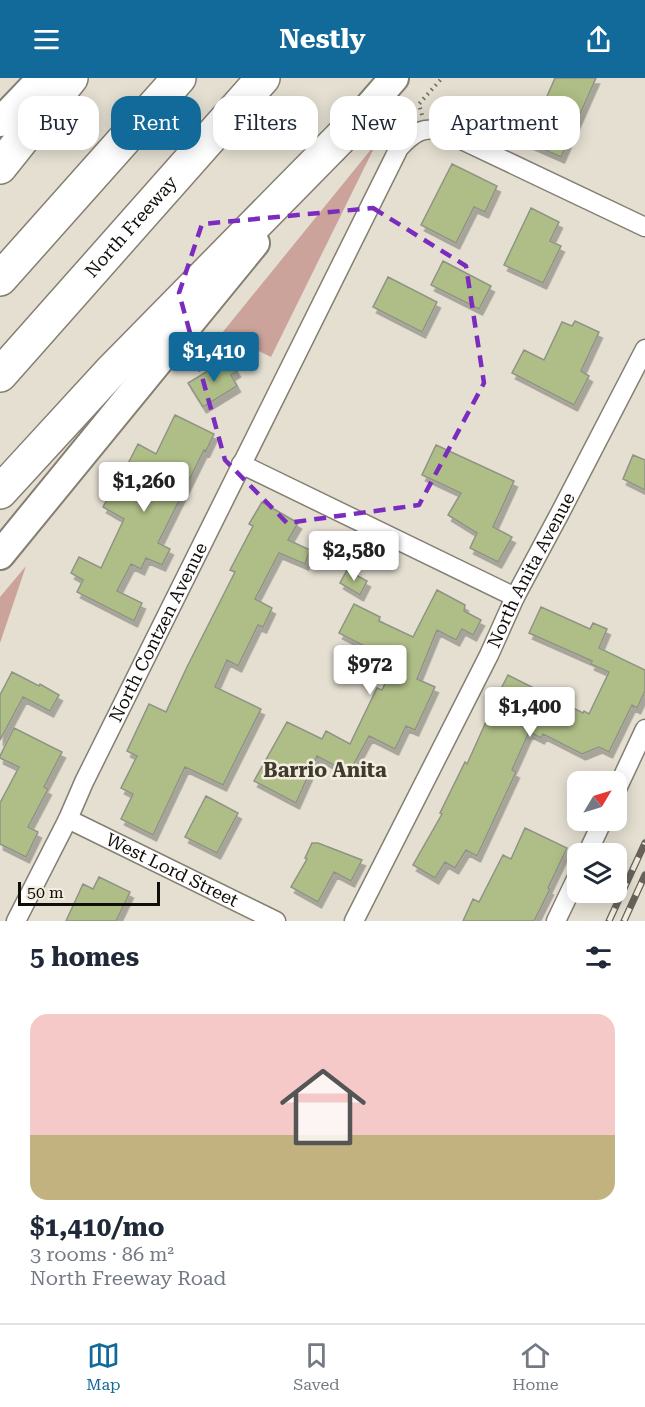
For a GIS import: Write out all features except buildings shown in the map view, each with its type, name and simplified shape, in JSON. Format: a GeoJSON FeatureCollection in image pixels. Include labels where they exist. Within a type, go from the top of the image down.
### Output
{"type":"FeatureCollection","features":[{"type":"Feature","properties":{"kind":"highway"},"geometry":{"type":"LineString","coordinates":[[0,167],[71,78]]}},
{"type":"Feature","properties":{"kind":"highway"},"geometry":{"type":"LineString","coordinates":[[0,279],[179,78]]}},
{"type":"Feature","properties":{"kind":"highway","name":"North Freeway"},"geometry":{"type":"LineString","coordinates":[[0,375],[263,78]]}},
{"type":"Feature","properties":{"kind":"highway"},"geometry":{"type":"LineString","coordinates":[[0,492],[113,369],[330,148]]}},
{"type":"Feature","properties":{"kind":"main road"},"geometry":{"type":"LineString","coordinates":[[0,122],[42,78]]}},
{"type":"Feature","properties":{"kind":"main road"},"geometry":{"type":"LineString","coordinates":[[378,96],[394,78]]}},
{"type":"Feature","properties":{"kind":"main road"},"geometry":{"type":"LineString","coordinates":[[0,555],[331,150]]}},
{"type":"Feature","properties":{"kind":"street"},"geometry":{"type":"LineString","coordinates":[[427,130],[436,129],[445,132],[645,227]]}},
{"type":"Feature","properties":{"kind":"street","name":"North Contzen Avenue"},"geometry":{"type":"LineString","coordinates":[[16,921],[399,148],[409,137],[427,130]]}},
{"type":"Feature","properties":{"kind":"street","name":"North Anita Avenue"},"geometry":{"type":"LineString","coordinates":[[354,921],[489,655],[515,597],[645,349]]}},
{"type":"Feature","properties":{"kind":"street"},"geometry":{"type":"LineString","coordinates":[[241,464],[515,597]]}},
{"type":"Feature","properties":{"kind":"street"},"geometry":{"type":"LineString","coordinates":[[625,771],[645,729]]}},
{"type":"Feature","properties":{"kind":"street","name":"West Lord Street"},"geometry":{"type":"LineString","coordinates":[[68,819],[276,921]]}},
{"type":"Feature","properties":{"kind":"street"},"geometry":{"type":"LineString","coordinates":[[556,921],[567,898]]}},
{"type":"Feature","properties":{"kind":"path"},"geometry":{"type":"LineString","coordinates":[[427,130],[419,104],[442,78]]}},
{"type":"Feature","properties":{"kind":"highlighted area"},"geometry":{"type":"Polygon","coordinates":[[[373,208],[466,266],[484,383],[419,505],[287,523],[225,460],[179,293],[202,224],[373,208]]]}},
{"type":"Feature","properties":{"kind":"shaded area"},"geometry":{"type":"Polygon","coordinates":[[[371,150],[373,150],[271,357],[222,333],[371,150]]]}},
{"type":"Feature","properties":{"kind":"shaded area"},"geometry":{"type":"Polygon","coordinates":[[[26,566],[0,643],[0,597],[26,566]]]}},
{"type":"Feature","properties":{"kind":"railway"},"geometry":{"type":"LineString","coordinates":[[609,921],[645,843]]}},
{"type":"Feature","properties":{"kind":"railway"},"geometry":{"type":"LineString","coordinates":[[624,921],[645,875]]}},
{"type":"Feature","properties":{"kind":"district","name":"Barrio Anita"},"geometry":{"type":"Point","coordinates":[325,770]}}]}
